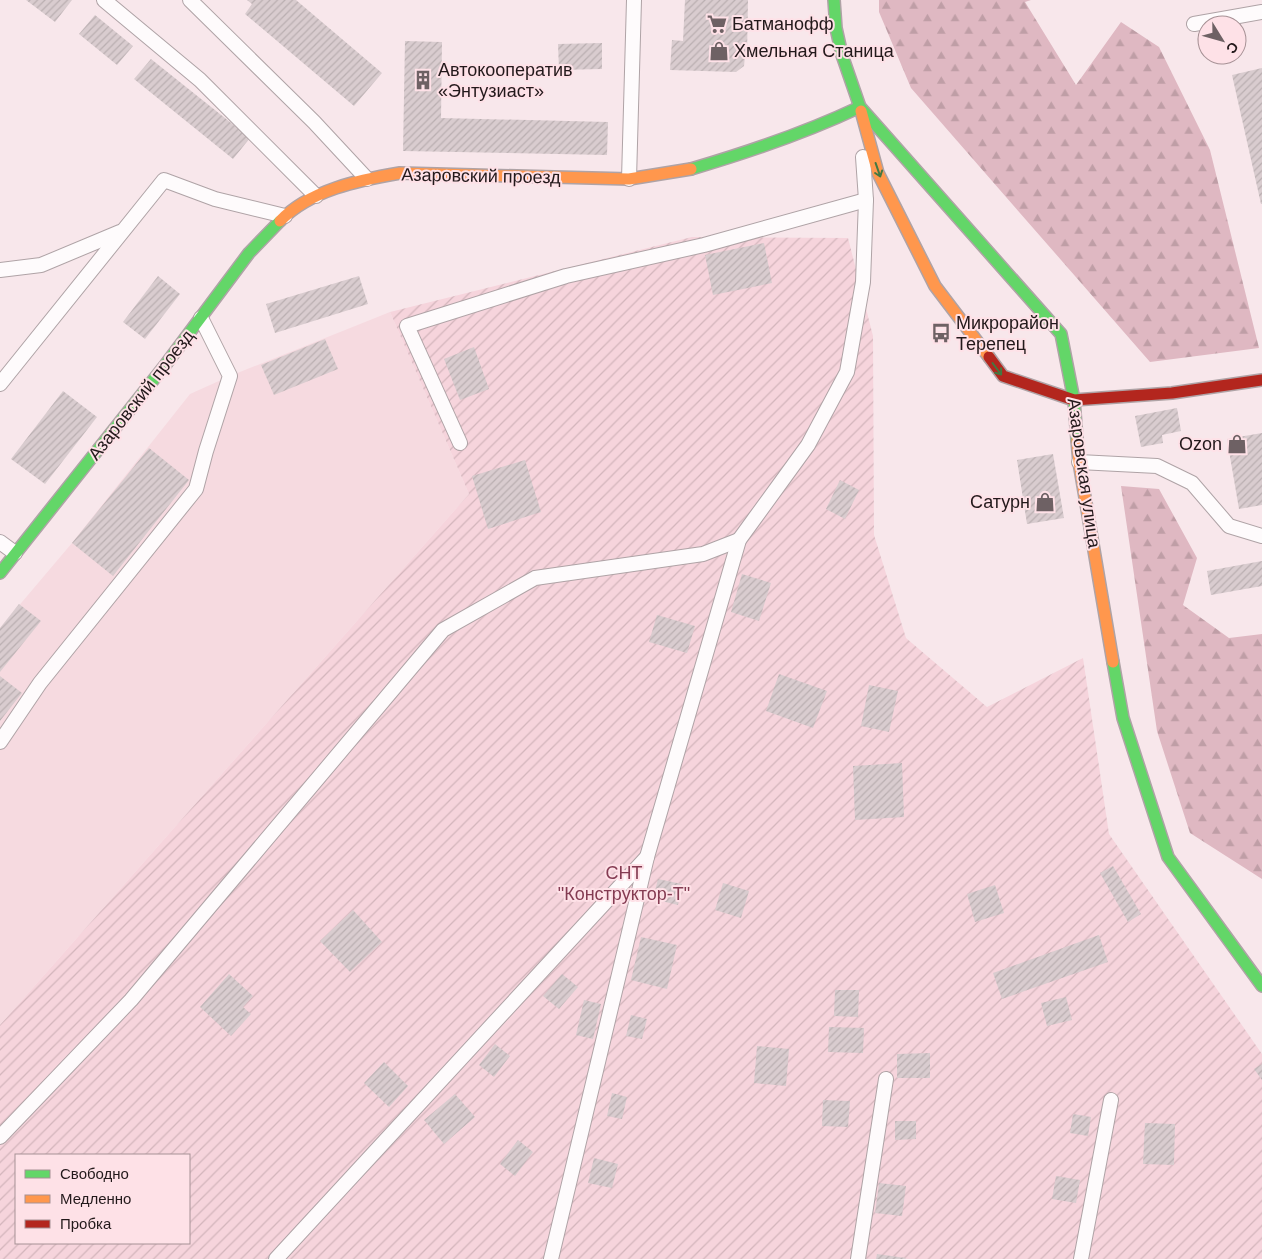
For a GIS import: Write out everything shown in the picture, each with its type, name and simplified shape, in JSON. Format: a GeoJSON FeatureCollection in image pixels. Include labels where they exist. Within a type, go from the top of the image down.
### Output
{"type":"FeatureCollection","features":[{"type":"Feature","properties":{"kind":"street","name":"Азаровская улица"},"geometry":{"type":"LineString","coordinates":[[834,0],[834,16],[843,65],[860,107],[1061,334],[1074,400],[1079,462],[1122,718],[1168,857],[1262,986]]}},
{"type":"Feature","properties":{"kind":"street","name":"Азаровский проезд"},"geometry":{"type":"LineString","coordinates":[[0,573],[250,253],[285,216],[316,196],[367,179],[400,173],[629,179],[676,173],[754,150],[811,130],[860,107]]}},
{"type":"Feature","properties":{"kind":"street"},"geometry":{"type":"LineString","coordinates":[[860,107],[878,173],[935,286],[1003,376],[1074,400],[1172,393],[1262,380]]}},
{"type":"Feature","properties":{"kind":"lane"},"geometry":{"type":"LineString","coordinates":[[104,0],[200,80],[316,196]]}},
{"type":"Feature","properties":{"kind":"lane"},"geometry":{"type":"LineString","coordinates":[[190,0],[314,122],[367,179]]}},
{"type":"Feature","properties":{"kind":"lane"},"geometry":{"type":"LineString","coordinates":[[629,179],[634,0]]}},
{"type":"Feature","properties":{"kind":"lane"},"geometry":{"type":"LineString","coordinates":[[1194,24],[1262,12]]}},
{"type":"Feature","properties":{"kind":"lane"},"geometry":{"type":"LineString","coordinates":[[551,1259],[647,857],[739,540],[808,445],[847,372],[863,282],[866,200],[860,107]]}},
{"type":"Feature","properties":{"kind":"lane"},"geometry":{"type":"LineString","coordinates":[[0,384],[164,180],[215,199],[285,216]]}},
{"type":"Feature","properties":{"kind":"lane"},"geometry":{"type":"LineString","coordinates":[[460,443],[407,326],[566,276],[704,245],[866,200]]}},
{"type":"Feature","properties":{"kind":"lane"},"geometry":{"type":"LineString","coordinates":[[0,270],[41,265],[123,231]]}},
{"type":"Feature","properties":{"kind":"lane"},"geometry":{"type":"LineString","coordinates":[[0,742],[40,683],[196,489],[206,450],[230,376],[201,318]]}},
{"type":"Feature","properties":{"kind":"lane"},"geometry":{"type":"LineString","coordinates":[[1079,462],[1157,466],[1192,483],[1229,526],[1262,536]]}},
{"type":"Feature","properties":{"kind":"lane"},"geometry":{"type":"LineString","coordinates":[[0,1137],[131,1000],[443,630],[535,578],[703,554],[739,540]]}},
{"type":"Feature","properties":{"kind":"lane"},"geometry":{"type":"LineString","coordinates":[[0,542],[15,553]]}},
{"type":"Feature","properties":{"kind":"lane"},"geometry":{"type":"LineString","coordinates":[[276,1259],[647,857]]}},
{"type":"Feature","properties":{"kind":"lane"},"geometry":{"type":"LineString","coordinates":[[858,1259],[886,1079]]}},
{"type":"Feature","properties":{"kind":"lane"},"geometry":{"type":"LineString","coordinates":[[1081,1259],[1110,1100]]}},
{"type":"Feature","properties":{"kind":"shaded area"},"geometry":{"type":"Polygon","coordinates":[[[390,312],[469,494],[0,1025],[0,628],[72,543],[190,394],[390,312]]]}},
{"type":"Feature","properties":{"kind":"green space"},"geometry":{"type":"Polygon","coordinates":[[[879,0],[1031,0],[1025,2],[1076,85],[1121,22],[1159,47],[1210,150],[1259,348],[1150,362],[911,88],[879,12],[879,0]]]}},
{"type":"Feature","properties":{"kind":"green space","name":"СНТ \"Конструктор-Т\""},"geometry":{"type":"Polygon","coordinates":[[[692,237],[848,238],[873,336],[874,535],[906,638],[987,707],[1083,658],[1109,834],[1262,1054],[1262,1259],[0,1259],[0,1025],[469,494],[390,312],[692,237]]]}},
{"type":"Feature","properties":{"kind":"green space"},"geometry":{"type":"Polygon","coordinates":[[[1121,486],[1159,489],[1197,558],[1183,605],[1229,638],[1262,634],[1262,879],[1190,833],[1157,731],[1121,486]]]}},
{"type":"Feature","properties":{"kind":"building"},"geometry":{"type":"Polygon","coordinates":[[[26,0],[72,0],[55,22],[26,0]]]}},
{"type":"Feature","properties":{"kind":"building"},"geometry":{"type":"Polygon","coordinates":[[[247,0],[296,0],[382,73],[354,106],[245,14],[252,4],[247,0]]]}},
{"type":"Feature","properties":{"kind":"building"},"geometry":{"type":"Polygon","coordinates":[[[685,0],[748,0],[747,56],[745,56],[744,66],[736,72],[670,70],[672,40],[683,41],[685,0]]]}},
{"type":"Feature","properties":{"kind":"building"},"geometry":{"type":"Polygon","coordinates":[[[95,15],[133,46],[117,65],[79,34],[95,15]]]}},
{"type":"Feature","properties":{"kind":"building","name":"Автокооператив «Энтузиаст»"},"geometry":{"type":"Polygon","coordinates":[[[405,41],[442,42],[441,118],[608,122],[607,155],[403,151],[405,41]]]}},
{"type":"Feature","properties":{"kind":"building"},"geometry":{"type":"Polygon","coordinates":[[[602,43],[602,69],[559,70],[558,44],[602,43]]]}},
{"type":"Feature","properties":{"kind":"building"},"geometry":{"type":"Polygon","coordinates":[[[151,59],[250,138],[233,159],[134,79],[151,59]]]}},
{"type":"Feature","properties":{"kind":"building"},"geometry":{"type":"Polygon","coordinates":[[[1262,68],[1262,204],[1261,204],[1232,75],[1262,68]]]}},
{"type":"Feature","properties":{"kind":"building"},"geometry":{"type":"Polygon","coordinates":[[[764,243],[772,283],[713,295],[705,255],[764,243]]]}},
{"type":"Feature","properties":{"kind":"building"},"geometry":{"type":"Polygon","coordinates":[[[158,276],[180,294],[145,339],[123,322],[158,276]]]}},
{"type":"Feature","properties":{"kind":"building"},"geometry":{"type":"Polygon","coordinates":[[[359,276],[368,304],[275,333],[266,304],[359,276]]]}},
{"type":"Feature","properties":{"kind":"building"},"geometry":{"type":"Polygon","coordinates":[[[325,339],[338,369],[274,395],[261,365],[325,339]]]}},
{"type":"Feature","properties":{"kind":"building"},"geometry":{"type":"Polygon","coordinates":[[[474,347],[489,389],[460,400],[444,359],[474,347]]]}},
{"type":"Feature","properties":{"kind":"building"},"geometry":{"type":"Polygon","coordinates":[[[63,391],[97,417],[45,484],[11,459],[63,391]]]}},
{"type":"Feature","properties":{"kind":"building"},"geometry":{"type":"Polygon","coordinates":[[[1177,408],[1181,431],[1162,435],[1163,443],[1141,447],[1135,416],[1177,408]]]}},
{"type":"Feature","properties":{"kind":"building"},"geometry":{"type":"Polygon","coordinates":[[[1262,433],[1262,505],[1239,509],[1227,439],[1262,433]]]}},
{"type":"Feature","properties":{"kind":"building"},"geometry":{"type":"Polygon","coordinates":[[[149,448],[189,480],[113,576],[72,543],[149,448]]]}},
{"type":"Feature","properties":{"kind":"building"},"geometry":{"type":"Polygon","coordinates":[[[1053,454],[1064,518],[1027,524],[1017,460],[1053,454]]]}},
{"type":"Feature","properties":{"kind":"building"},"geometry":{"type":"Polygon","coordinates":[[[525,460],[541,512],[488,529],[472,476],[525,460]]]}},
{"type":"Feature","properties":{"kind":"building"},"geometry":{"type":"Polygon","coordinates":[[[840,480],[859,490],[845,519],[826,509],[840,480]]]}},
{"type":"Feature","properties":{"kind":"building"},"geometry":{"type":"Polygon","coordinates":[[[1262,561],[1262,586],[1211,595],[1207,571],[1262,561]]]}},
{"type":"Feature","properties":{"kind":"building"},"geometry":{"type":"Polygon","coordinates":[[[742,574],[771,583],[759,621],[731,612],[742,574]]]}},
{"type":"Feature","properties":{"kind":"building"},"geometry":{"type":"Polygon","coordinates":[[[19,604],[41,621],[0,672],[0,628],[19,604]]]}},
{"type":"Feature","properties":{"kind":"building"},"geometry":{"type":"Polygon","coordinates":[[[657,615],[695,626],[687,653],[649,642],[657,615]]]}},
{"type":"Feature","properties":{"kind":"building"},"geometry":{"type":"Polygon","coordinates":[[[779,674],[827,691],[813,728],[766,711],[779,674]]]}},
{"type":"Feature","properties":{"kind":"building"},"geometry":{"type":"Polygon","coordinates":[[[0,676],[22,693],[0,721],[0,676]]]}},
{"type":"Feature","properties":{"kind":"building"},"geometry":{"type":"Polygon","coordinates":[[[869,685],[898,691],[889,732],[861,726],[869,685]]]}},
{"type":"Feature","properties":{"kind":"building"},"geometry":{"type":"Polygon","coordinates":[[[902,763],[904,817],[855,820],[853,766],[902,763]]]}},
{"type":"Feature","properties":{"kind":"building"},"geometry":{"type":"Polygon","coordinates":[[[1113,866],[1141,914],[1128,922],[1100,873],[1113,866]]]}},
{"type":"Feature","properties":{"kind":"building"},"geometry":{"type":"Polygon","coordinates":[[[658,879],[682,884],[678,905],[653,899],[658,879]]]}},
{"type":"Feature","properties":{"kind":"building"},"geometry":{"type":"Polygon","coordinates":[[[723,883],[749,891],[741,918],[715,910],[723,883]]]}},
{"type":"Feature","properties":{"kind":"building"},"geometry":{"type":"Polygon","coordinates":[[[995,885],[1004,913],[975,922],[967,894],[995,885]]]}},
{"type":"Feature","properties":{"kind":"building"},"geometry":{"type":"Polygon","coordinates":[[[353,910],[382,942],[350,972],[320,941],[353,910]]]}},
{"type":"Feature","properties":{"kind":"building"},"geometry":{"type":"Polygon","coordinates":[[[1099,935],[1108,962],[1002,999],[993,973],[1099,935]]]}},
{"type":"Feature","properties":{"kind":"building"},"geometry":{"type":"Polygon","coordinates":[[[641,937],[677,945],[667,989],[631,980],[641,937]]]}},
{"type":"Feature","properties":{"kind":"building"},"geometry":{"type":"Polygon","coordinates":[[[229,974],[253,996],[243,1007],[251,1014],[231,1036],[200,1007],[229,974]]]}},
{"type":"Feature","properties":{"kind":"building"},"geometry":{"type":"Polygon","coordinates":[[[562,974],[578,987],[559,1009],[543,996],[562,974]]]}},
{"type":"Feature","properties":{"kind":"building"},"geometry":{"type":"Polygon","coordinates":[[[835,990],[859,990],[858,1017],[834,1016],[835,990]]]}},
{"type":"Feature","properties":{"kind":"building"},"geometry":{"type":"Polygon","coordinates":[[[1066,997],[1072,1020],[1047,1026],[1041,1003],[1066,997]]]}},
{"type":"Feature","properties":{"kind":"building"},"geometry":{"type":"Polygon","coordinates":[[[584,1000],[601,1004],[593,1039],[576,1035],[584,1000]]]}},
{"type":"Feature","properties":{"kind":"building"},"geometry":{"type":"Polygon","coordinates":[[[631,1015],[647,1019],[642,1039],[626,1036],[631,1015]]]}},
{"type":"Feature","properties":{"kind":"building"},"geometry":{"type":"Polygon","coordinates":[[[829,1027],[864,1028],[863,1053],[828,1052],[829,1027]]]}},
{"type":"Feature","properties":{"kind":"building"},"geometry":{"type":"Polygon","coordinates":[[[495,1044],[510,1056],[494,1077],[479,1065],[495,1044]]]}},
{"type":"Feature","properties":{"kind":"building"},"geometry":{"type":"Polygon","coordinates":[[[757,1046],[789,1049],[786,1086],[754,1083],[757,1046]]]}},
{"type":"Feature","properties":{"kind":"building"},"geometry":{"type":"Polygon","coordinates":[[[930,1053],[930,1078],[897,1078],[897,1054],[930,1053]]]}},
{"type":"Feature","properties":{"kind":"building"},"geometry":{"type":"Polygon","coordinates":[[[384,1062],[408,1086],[389,1107],[364,1083],[384,1062]]]}},
{"type":"Feature","properties":{"kind":"building"},"geometry":{"type":"Polygon","coordinates":[[[1262,1064],[1262,1080],[1254,1069],[1262,1064]]]}},
{"type":"Feature","properties":{"kind":"building"},"geometry":{"type":"Polygon","coordinates":[[[612,1093],[627,1097],[622,1119],[607,1116],[612,1093]]]}},
{"type":"Feature","properties":{"kind":"building"},"geometry":{"type":"Polygon","coordinates":[[[455,1094],[475,1117],[444,1144],[424,1120],[455,1094]]]}},
{"type":"Feature","properties":{"kind":"building"},"geometry":{"type":"Polygon","coordinates":[[[823,1100],[850,1101],[848,1127],[822,1126],[823,1100]]]}},
{"type":"Feature","properties":{"kind":"building"},"geometry":{"type":"Polygon","coordinates":[[[1073,1114],[1091,1117],[1088,1136],[1070,1133],[1073,1114]]]}},
{"type":"Feature","properties":{"kind":"building"},"geometry":{"type":"Polygon","coordinates":[[[895,1121],[916,1121],[916,1139],[895,1140],[895,1121]]]}},
{"type":"Feature","properties":{"kind":"building"},"geometry":{"type":"Polygon","coordinates":[[[1145,1123],[1175,1124],[1174,1165],[1143,1164],[1145,1123]]]}},
{"type":"Feature","properties":{"kind":"building"},"geometry":{"type":"Polygon","coordinates":[[[518,1140],[533,1152],[515,1176],[500,1164],[518,1140]]]}},
{"type":"Feature","properties":{"kind":"building"},"geometry":{"type":"Polygon","coordinates":[[[594,1158],[618,1164],[612,1188],[588,1183],[594,1158]]]}},
{"type":"Feature","properties":{"kind":"building"},"geometry":{"type":"Polygon","coordinates":[[[1056,1176],[1080,1180],[1076,1203],[1052,1199],[1056,1176]]]}},
{"type":"Feature","properties":{"kind":"building"},"geometry":{"type":"Polygon","coordinates":[[[879,1183],[906,1186],[902,1216],[875,1213],[879,1183]]]}},
{"type":"Feature","properties":{"kind":"building"},"geometry":{"type":"Polygon","coordinates":[[[877,1254],[906,1258],[876,1259],[877,1254]]]}},
{"type":"Feature","properties":{"kind":"traffic: fast"},"geometry":{"type":"LineString","coordinates":[[834,0],[836,28],[842,55],[860,107],[1061,334],[1074,400],[1077,440]]}},
{"type":"Feature","properties":{"kind":"traffic: fast"},"geometry":{"type":"LineString","coordinates":[[691,169],[777,141],[860,107]]}},
{"type":"Feature","properties":{"kind":"traffic: fast"},"geometry":{"type":"LineString","coordinates":[[0,573],[166,364],[249,253],[280,221]]}},
{"type":"Feature","properties":{"kind":"traffic: fast"},"geometry":{"type":"LineString","coordinates":[[1113,662],[1123,718],[1168,857],[1262,986]]}},
{"type":"Feature","properties":{"kind":"traffic: slow"},"geometry":{"type":"LineString","coordinates":[[861,111],[878,173],[935,286],[989,357]]}},
{"type":"Feature","properties":{"kind":"traffic: slow"},"geometry":{"type":"LineString","coordinates":[[280,221],[292,210],[320,194],[352,183],[400,173],[629,179],[691,169]]}},
{"type":"Feature","properties":{"kind":"traffic: slow"},"geometry":{"type":"LineString","coordinates":[[1077,440],[1079,462],[1113,662]]}},
{"type":"Feature","properties":{"kind":"traffic: jam"},"geometry":{"type":"LineString","coordinates":[[989,357],[1003,376],[1074,400],[1172,393],[1262,380]]}},
{"type":"Feature","properties":{"kind":"place","name":"Батманофф"},"geometry":{"type":"Point","coordinates":[717,24]}},
{"type":"Feature","properties":{"kind":"place","name":"Хмельная Станица"},"geometry":{"type":"Point","coordinates":[719,51]}},
{"type":"Feature","properties":{"kind":"place","name":"Автокооператив «Энтузиаст»"},"geometry":{"type":"Point","coordinates":[423,80]}},
{"type":"Feature","properties":{"kind":"place","name":"Микрорайон Терепец"},"geometry":{"type":"Point","coordinates":[941,333]}},
{"type":"Feature","properties":{"kind":"place","name":"Ozon"},"geometry":{"type":"Point","coordinates":[1237,444]}},
{"type":"Feature","properties":{"kind":"place","name":"Сатурн"},"geometry":{"type":"Point","coordinates":[1045,502]}}]}
